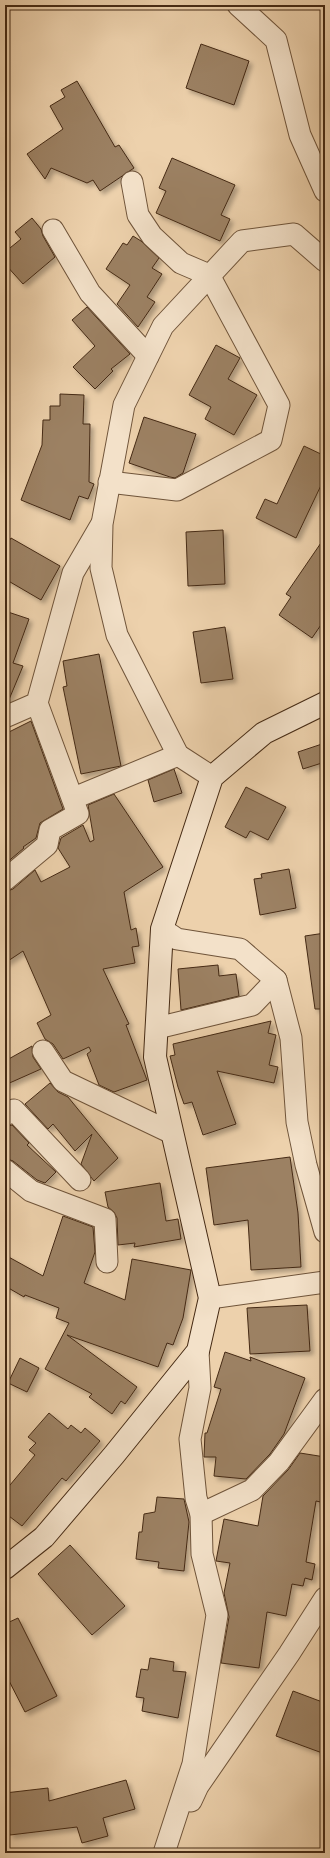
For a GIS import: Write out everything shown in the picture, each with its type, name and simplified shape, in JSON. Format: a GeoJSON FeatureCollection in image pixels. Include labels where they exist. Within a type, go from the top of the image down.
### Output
{"type":"FeatureCollection","features":[{"type":"Feature","properties":{"kind":"street"},"geometry":{"type":"LineString","coordinates":[[238,5],[276,40],[300,135],[325,191]]}},
{"type":"Feature","properties":{"kind":"street"},"geometry":{"type":"LineString","coordinates":[[109,482],[177,490],[271,440],[279,405],[209,275],[181,263],[152,236],[138,215],[132,182]]}},
{"type":"Feature","properties":{"kind":"street"},"geometry":{"type":"LineString","coordinates":[[53,230],[90,293],[148,356]]}},
{"type":"Feature","properties":{"kind":"street"},"geometry":{"type":"LineString","coordinates":[[212,777],[178,756],[117,634],[101,568],[102,524],[124,405],[163,326],[242,241],[294,234],[325,261]]}},
{"type":"Feature","properties":{"kind":"street"},"geometry":{"type":"LineString","coordinates":[[5,880],[47,845],[50,830],[78,814],[74,798],[46,732],[37,703],[72,573],[102,524]]}},
{"type":"Feature","properties":{"kind":"street"},"geometry":{"type":"LineString","coordinates":[[5,717],[37,703]]}},
{"type":"Feature","properties":{"kind":"street"},"geometry":{"type":"LineString","coordinates":[[164,1853],[193,1764],[217,1615],[202,1554],[200,1514],[196,1498],[190,1439],[200,1388],[198,1351],[210,1298],[155,1056],[162,929],[212,777],[264,733],[325,703]]}},
{"type":"Feature","properties":{"kind":"street"},"geometry":{"type":"LineString","coordinates":[[74,798],[178,756]]}},
{"type":"Feature","properties":{"kind":"street"},"geometry":{"type":"LineString","coordinates":[[162,929],[177,939],[240,948],[276,980],[290,1038],[297,1122],[306,1165],[325,1232]]}},
{"type":"Feature","properties":{"kind":"street"},"geometry":{"type":"LineString","coordinates":[[157,1028],[252,1005],[276,980]]}},
{"type":"Feature","properties":{"kind":"street"},"geometry":{"type":"LineString","coordinates":[[43,1051],[63,1081],[172,1133]]}},
{"type":"Feature","properties":{"kind":"street"},"geometry":{"type":"LineString","coordinates":[[5,1115],[14,1110],[80,1180]]}},
{"type":"Feature","properties":{"kind":"street"},"geometry":{"type":"LineString","coordinates":[[5,1170],[31,1191],[105,1219],[107,1262]]}},
{"type":"Feature","properties":{"kind":"street"},"geometry":{"type":"LineString","coordinates":[[210,1298],[325,1282]]}},
{"type":"Feature","properties":{"kind":"street"},"geometry":{"type":"LineString","coordinates":[[5,1568],[44,1537],[114,1455],[198,1351]]}},
{"type":"Feature","properties":{"kind":"street"},"geometry":{"type":"LineString","coordinates":[[200,1514],[252,1490],[280,1462],[325,1399]]}},
{"type":"Feature","properties":{"kind":"street"},"geometry":{"type":"LineString","coordinates":[[164,1853],[198,1786],[289,1654],[325,1598]]}},
{"type":"Feature","properties":{"kind":"building"},"geometry":{"type":"Polygon","coordinates":[[[201,44],[249,61],[234,105],[186,88],[201,44]]]}},
{"type":"Feature","properties":{"kind":"building"},"geometry":{"type":"Polygon","coordinates":[[[77,81],[115,147],[119,145],[134,168],[100,191],[93,180],[87,183],[51,168],[45,179],[27,154],[63,129],[50,106],[65,97],[61,90],[77,81]]]}},
{"type":"Feature","properties":{"kind":"building"},"geometry":{"type":"Polygon","coordinates":[[[172,158],[235,185],[221,215],[230,219],[220,241],[156,213],[166,191],[159,188],[172,158]]]}},
{"type":"Feature","properties":{"kind":"building"},"geometry":{"type":"Polygon","coordinates":[[[32,218],[41,229],[43,236],[55,257],[23,284],[5,264],[5,252],[21,239],[15,232],[32,218]]]}},
{"type":"Feature","properties":{"kind":"building"},"geometry":{"type":"Polygon","coordinates":[[[133,236],[141,241],[159,258],[152,268],[162,274],[147,297],[155,302],[138,327],[117,304],[130,285],[106,269],[123,243],[127,245],[133,236]]]}},
{"type":"Feature","properties":{"kind":"building"},"geometry":{"type":"Polygon","coordinates":[[[87,307],[130,354],[111,369],[113,371],[95,389],[73,367],[95,346],[72,320],[87,307]]]}},
{"type":"Feature","properties":{"kind":"building"},"geometry":{"type":"Polygon","coordinates":[[[216,345],[240,358],[228,379],[257,395],[234,435],[205,419],[211,407],[189,395],[216,345]]]}},
{"type":"Feature","properties":{"kind":"building"},"geometry":{"type":"Polygon","coordinates":[[[60,394],[84,395],[83,424],[90,424],[89,482],[94,484],[88,499],[79,496],[70,520],[21,500],[42,445],[43,420],[50,420],[50,406],[60,406],[60,394]]]}},
{"type":"Feature","properties":{"kind":"building"},"geometry":{"type":"Polygon","coordinates":[[[144,417],[196,434],[183,473],[175,478],[129,463],[144,417]]]}},
{"type":"Feature","properties":{"kind":"building"},"geometry":{"type":"Polygon","coordinates":[[[304,446],[325,456],[325,477],[296,538],[256,518],[265,499],[277,504],[304,446]]]}},
{"type":"Feature","properties":{"kind":"building"},"geometry":{"type":"Polygon","coordinates":[[[223,530],[225,584],[188,586],[186,532],[223,530]]]}},
{"type":"Feature","properties":{"kind":"building"},"geometry":{"type":"Polygon","coordinates":[[[325,537],[325,619],[312,638],[279,615],[291,597],[286,594],[325,537]]]}},
{"type":"Feature","properties":{"kind":"building"},"geometry":{"type":"Polygon","coordinates":[[[11,538],[60,566],[41,600],[5,579],[5,548],[11,538]]]}},
{"type":"Feature","properties":{"kind":"building"},"geometry":{"type":"Polygon","coordinates":[[[5,611],[29,619],[13,663],[23,666],[8,702],[5,704],[5,611]]]}},
{"type":"Feature","properties":{"kind":"building"},"geometry":{"type":"Polygon","coordinates":[[[225,627],[233,679],[201,683],[193,632],[225,627]]]}},
{"type":"Feature","properties":{"kind":"building"},"geometry":{"type":"Polygon","coordinates":[[[99,654],[121,766],[81,774],[63,687],[67,686],[63,661],[99,654]]]}},
{"type":"Feature","properties":{"kind":"building"},"geometry":{"type":"Polygon","coordinates":[[[31,721],[63,809],[40,823],[36,838],[23,847],[24,848],[5,864],[5,734],[31,721]]]}},
{"type":"Feature","properties":{"kind":"building"},"geometry":{"type":"Polygon","coordinates":[[[325,743],[325,762],[303,769],[298,752],[325,743]]]}},
{"type":"Feature","properties":{"kind":"building"},"geometry":{"type":"Polygon","coordinates":[[[174,769],[182,793],[154,802],[148,780],[174,769]]]}},
{"type":"Feature","properties":{"kind":"building"},"geometry":{"type":"Polygon","coordinates":[[[246,787],[286,807],[268,840],[250,831],[246,838],[225,827],[246,787]]]}},
{"type":"Feature","properties":{"kind":"building"},"geometry":{"type":"Polygon","coordinates":[[[114,794],[163,867],[124,892],[131,930],[136,928],[139,946],[132,947],[135,963],[103,969],[129,1024],[126,1025],[147,1080],[114,1092],[99,1085],[87,1054],[91,1051],[89,1047],[63,1059],[53,1044],[45,1039],[37,1023],[51,1015],[23,951],[5,963],[5,892],[13,889],[35,870],[41,882],[70,867],[58,848],[61,838],[83,825],[90,842],[94,840],[88,805],[114,794]]]}},
{"type":"Feature","properties":{"kind":"building"},"geometry":{"type":"Polygon","coordinates":[[[289,869],[296,908],[260,915],[254,879],[262,878],[261,874],[289,869]]]}},
{"type":"Feature","properties":{"kind":"building"},"geometry":{"type":"Polygon","coordinates":[[[325,933],[325,1009],[315,1009],[305,936],[325,933]]]}},
{"type":"Feature","properties":{"kind":"building"},"geometry":{"type":"Polygon","coordinates":[[[218,965],[219,976],[236,974],[239,996],[181,1010],[178,969],[218,965]]]}},
{"type":"Feature","properties":{"kind":"building"},"geometry":{"type":"Polygon","coordinates":[[[271,1021],[268,1033],[276,1035],[269,1065],[278,1067],[274,1083],[217,1071],[236,1124],[203,1135],[192,1102],[184,1104],[178,1087],[170,1056],[175,1055],[173,1044],[271,1021]]]}},
{"type":"Feature","properties":{"kind":"building"},"geometry":{"type":"Polygon","coordinates":[[[32,1046],[33,1057],[41,1069],[5,1085],[5,1061],[32,1046]]]}},
{"type":"Feature","properties":{"kind":"building"},"geometry":{"type":"Polygon","coordinates":[[[50,1083],[58,1092],[68,1097],[118,1158],[94,1181],[81,1164],[92,1134],[75,1151],[53,1124],[48,1129],[25,1104],[50,1083]]]}},
{"type":"Feature","properties":{"kind":"building"},"geometry":{"type":"Polygon","coordinates":[[[12,1125],[29,1143],[27,1145],[56,1172],[45,1183],[37,1180],[13,1161],[5,1158],[5,1127],[12,1125]]]}},
{"type":"Feature","properties":{"kind":"building"},"geometry":{"type":"Polygon","coordinates":[[[290,1157],[298,1213],[301,1267],[251,1270],[248,1220],[214,1225],[206,1168],[290,1157]]]}},
{"type":"Feature","properties":{"kind":"building"},"geometry":{"type":"Polygon","coordinates":[[[160,1183],[166,1221],[178,1219],[181,1239],[134,1247],[135,1243],[118,1245],[117,1218],[114,1212],[108,1207],[105,1192],[160,1183]]]}},
{"type":"Feature","properties":{"kind":"building"},"geometry":{"type":"Polygon","coordinates":[[[63,1216],[93,1227],[95,1252],[84,1283],[125,1300],[132,1259],[191,1270],[183,1318],[173,1345],[167,1343],[158,1367],[67,1335],[137,1387],[125,1404],[121,1401],[112,1414],[89,1397],[92,1394],[45,1369],[69,1323],[56,1318],[59,1308],[25,1295],[24,1297],[5,1286],[5,1255],[43,1276],[63,1216]]]}},
{"type":"Feature","properties":{"kind":"building"},"geometry":{"type":"Polygon","coordinates":[[[307,1305],[310,1351],[250,1354],[247,1308],[307,1305]]]}},
{"type":"Feature","properties":{"kind":"building"},"geometry":{"type":"Polygon","coordinates":[[[225,1352],[251,1361],[250,1357],[305,1378],[284,1434],[270,1454],[246,1479],[214,1476],[216,1457],[204,1457],[205,1433],[207,1433],[221,1389],[214,1387],[225,1352]]]}},
{"type":"Feature","properties":{"kind":"building"},"geometry":{"type":"Polygon","coordinates":[[[20,1358],[39,1368],[27,1392],[8,1383],[20,1358]]]}},
{"type":"Feature","properties":{"kind":"building"},"geometry":{"type":"Polygon","coordinates":[[[49,1413],[68,1429],[71,1425],[81,1433],[85,1428],[100,1441],[66,1481],[62,1478],[22,1526],[5,1513],[5,1491],[35,1455],[29,1450],[36,1443],[28,1437],[49,1413]]]}},
{"type":"Feature","properties":{"kind":"building"},"geometry":{"type":"Polygon","coordinates":[[[300,1453],[325,1457],[325,1503],[316,1501],[306,1562],[315,1564],[312,1580],[305,1578],[303,1586],[292,1584],[286,1616],[267,1612],[259,1668],[221,1663],[229,1617],[224,1593],[230,1563],[216,1561],[224,1519],[258,1526],[263,1496],[288,1470],[300,1453]]]}},
{"type":"Feature","properties":{"kind":"building"},"geometry":{"type":"Polygon","coordinates":[[[157,1497],[184,1499],[189,1522],[184,1571],[158,1568],[159,1562],[136,1559],[139,1532],[142,1532],[144,1514],[155,1512],[157,1497]]]}},
{"type":"Feature","properties":{"kind":"building"},"geometry":{"type":"Polygon","coordinates":[[[70,1545],[125,1606],[92,1635],[38,1574],[70,1545]]]}},
{"type":"Feature","properties":{"kind":"building"},"geometry":{"type":"Polygon","coordinates":[[[18,1618],[57,1696],[25,1712],[5,1673],[5,1624],[18,1618]]]}},
{"type":"Feature","properties":{"kind":"building"},"geometry":{"type":"Polygon","coordinates":[[[150,1658],[174,1662],[173,1671],[186,1672],[178,1718],[142,1711],[144,1698],[136,1697],[141,1669],[148,1670],[150,1658]]]}},
{"type":"Feature","properties":{"kind":"building"},"geometry":{"type":"Polygon","coordinates":[[[293,1691],[325,1703],[325,1754],[276,1736],[293,1691]]]}},
{"type":"Feature","properties":{"kind":"building"},"geometry":{"type":"Polygon","coordinates":[[[126,1780],[135,1809],[103,1818],[108,1836],[82,1843],[77,1827],[10,1835],[8,1826],[5,1826],[5,1793],[48,1788],[49,1801],[126,1780]]]}}]}
